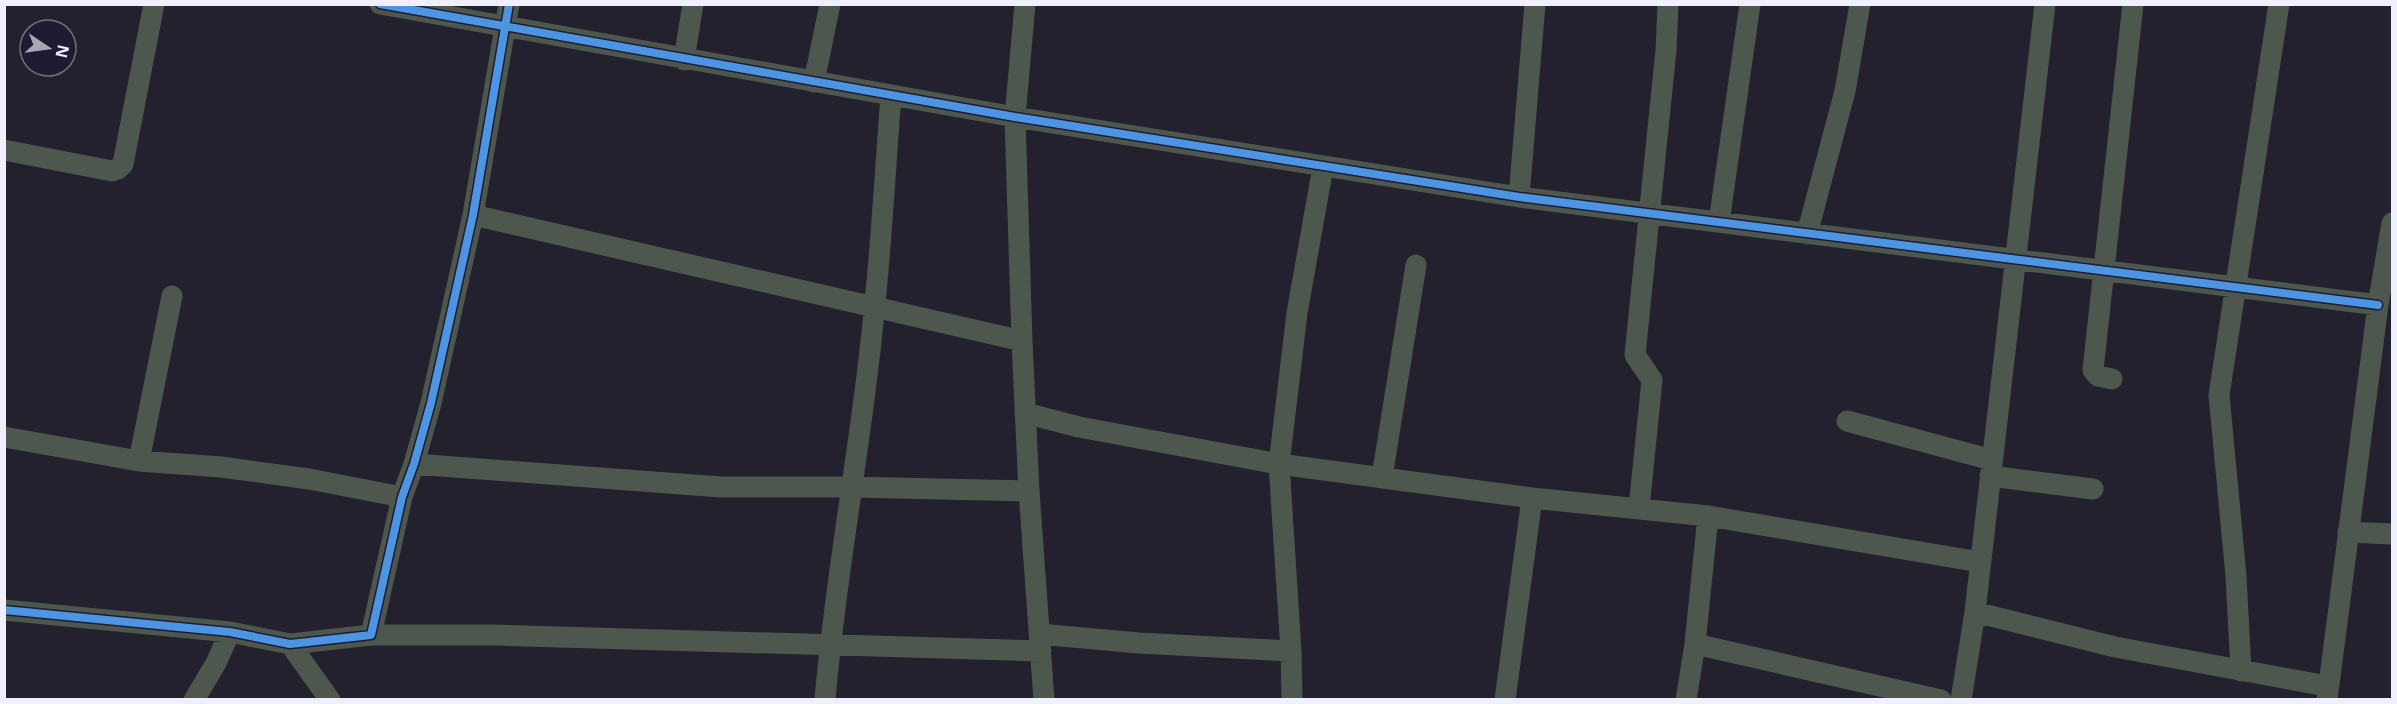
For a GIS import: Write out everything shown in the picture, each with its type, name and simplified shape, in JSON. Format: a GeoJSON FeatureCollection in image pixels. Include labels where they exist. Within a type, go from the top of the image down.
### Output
{"type":"FeatureCollection","features":[{"type":"Feature","properties":{"kind":"street"},"geometry":{"type":"LineString","coordinates":[[4,150],[112,171],[117,170],[123,164],[154,4]]}},
{"type":"Feature","properties":{"kind":"street"},"geometry":{"type":"LineString","coordinates":[[380,4],[684,60],[1015,117],[1520,197],[2378,305]]}},
{"type":"Feature","properties":{"kind":"street"},"geometry":{"type":"LineString","coordinates":[[371,635],[402,497],[431,403],[473,215],[509,4]]}},
{"type":"Feature","properties":{"kind":"street"},"geometry":{"type":"LineString","coordinates":[[684,60],[693,4]]}},
{"type":"Feature","properties":{"kind":"street"},"geometry":{"type":"LineString","coordinates":[[814,82],[830,4]]}},
{"type":"Feature","properties":{"kind":"street"},"geometry":{"type":"LineString","coordinates":[[1025,4],[1015,117],[1025,413],[1044,699]]}},
{"type":"Feature","properties":{"kind":"street"},"geometry":{"type":"LineString","coordinates":[[1520,197],[1534,4]]}},
{"type":"Feature","properties":{"kind":"street"},"geometry":{"type":"LineString","coordinates":[[1639,508],[1652,380],[1635,355],[1666,50],[1668,4]]}},
{"type":"Feature","properties":{"kind":"street"},"geometry":{"type":"LineString","coordinates":[[1719,222],[1750,4]]}},
{"type":"Feature","properties":{"kind":"street"},"geometry":{"type":"LineString","coordinates":[[1808,234],[1845,91],[1860,4]]}},
{"type":"Feature","properties":{"kind":"street"},"geometry":{"type":"LineString","coordinates":[[1960,699],[1975,612],[2045,4]]}},
{"type":"Feature","properties":{"kind":"street"},"geometry":{"type":"LineString","coordinates":[[2112,379],[2098,376],[2093,370],[2102,271],[2133,4]]}},
{"type":"Feature","properties":{"kind":"street"},"geometry":{"type":"LineString","coordinates":[[2241,670],[2236,576],[2219,395],[2279,4]]}},
{"type":"Feature","properties":{"kind":"street"},"geometry":{"type":"LineString","coordinates":[[825,699],[830,645],[875,307],[891,95]]}},
{"type":"Feature","properties":{"kind":"street"},"geometry":{"type":"LineString","coordinates":[[1292,699],[1292,651],[1279,464],[1297,313],[1323,167]]}},
{"type":"Feature","properties":{"kind":"street"},"geometry":{"type":"LineString","coordinates":[[473,215],[1022,341]]}},
{"type":"Feature","properties":{"kind":"street"},"geometry":{"type":"LineString","coordinates":[[1975,612],[2115,647],[2241,670],[2327,693],[2378,305],[2392,223]]}},
{"type":"Feature","properties":{"kind":"street"},"geometry":{"type":"LineString","coordinates":[[1382,477],[1416,265]]}},
{"type":"Feature","properties":{"kind":"street"},"geometry":{"type":"LineString","coordinates":[[139,460],[172,296]]}},
{"type":"Feature","properties":{"kind":"street"},"geometry":{"type":"LineString","coordinates":[[1025,413],[1079,427],[1279,464],[1532,498],[1708,516],[1980,561]]}},
{"type":"Feature","properties":{"kind":"street"},"geometry":{"type":"LineString","coordinates":[[1847,421],[1991,468],[2093,489]]}},
{"type":"Feature","properties":{"kind":"street"},"geometry":{"type":"LineString","coordinates":[[4,437],[139,460],[309,478],[402,497]]}},
{"type":"Feature","properties":{"kind":"street"},"geometry":{"type":"LineString","coordinates":[[414,464],[721,487],[1029,491]]}},
{"type":"Feature","properties":{"kind":"street"},"geometry":{"type":"LineString","coordinates":[[1505,699],[1532,498]]}},
{"type":"Feature","properties":{"kind":"street"},"geometry":{"type":"LineString","coordinates":[[1686,699],[1695,644],[1708,516]]}},
{"type":"Feature","properties":{"kind":"street"},"geometry":{"type":"LineString","coordinates":[[2348,532],[2392,534]]}},
{"type":"Feature","properties":{"kind":"street"},"geometry":{"type":"LineString","coordinates":[[4,610],[230,632],[290,644],[371,635],[494,635],[830,645],[1139,643],[1292,651]]}},
{"type":"Feature","properties":{"kind":"street"},"geometry":{"type":"LineString","coordinates":[[194,699],[216,663],[230,632]]}},
{"type":"Feature","properties":{"kind":"street"},"geometry":{"type":"LineString","coordinates":[[290,644],[330,699]]}},
{"type":"Feature","properties":{"kind":"street"},"geometry":{"type":"LineString","coordinates":[[1695,644],[1941,699]]}},
{"type":"Feature","properties":{"kind":"cycle path"},"geometry":{"type":"LineString","coordinates":[[380,4],[1015,117],[1519,197],[2378,305]]}},
{"type":"Feature","properties":{"kind":"cycle path"},"geometry":{"type":"LineString","coordinates":[[4,610],[230,632],[290,644],[371,635],[402,497],[431,403],[473,215],[509,4]]}}]}
